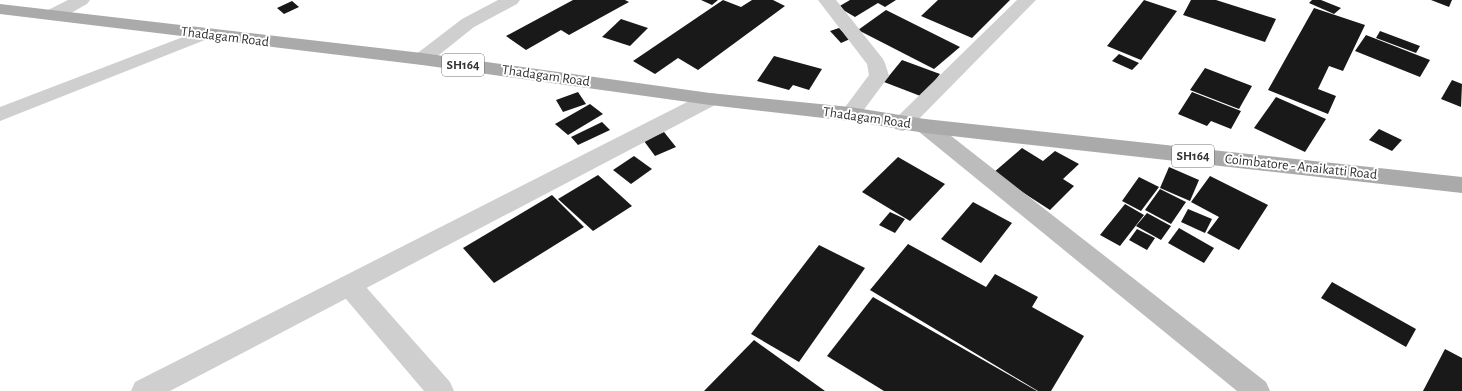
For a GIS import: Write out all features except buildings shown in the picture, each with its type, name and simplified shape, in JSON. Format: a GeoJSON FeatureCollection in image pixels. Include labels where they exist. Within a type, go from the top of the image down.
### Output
{"type":"FeatureCollection","features":[{"type":"Feature","properties":{"kind":"main road","name":"Thadagam Road"},"geometry":{"type":"LineString","coordinates":[[0,8],[204,34],[422,59],[710,99],[850,114],[902,124],[925,126]]}},
{"type":"Feature","properties":{"kind":"main road","name":"Coimbatore - Anaikatti Road"},"geometry":{"type":"LineString","coordinates":[[925,126],[1462,185]]}},
{"type":"Feature","properties":{"kind":"main road"},"geometry":{"type":"LineString","coordinates":[[925,126],[1257,391]]}},
{"type":"Feature","properties":{"kind":"street"},"geometry":{"type":"LineString","coordinates":[[52,15],[80,0]]}},
{"type":"Feature","properties":{"kind":"street"},"geometry":{"type":"LineString","coordinates":[[422,59],[468,23],[510,0]]}},
{"type":"Feature","properties":{"kind":"street"},"geometry":{"type":"LineString","coordinates":[[828,0],[876,63],[879,76],[850,114]]}},
{"type":"Feature","properties":{"kind":"street"},"geometry":{"type":"LineString","coordinates":[[902,124],[1027,0]]}},
{"type":"Feature","properties":{"kind":"street"},"geometry":{"type":"LineString","coordinates":[[0,114],[204,34]]}},
{"type":"Feature","properties":{"kind":"street"},"geometry":{"type":"LineString","coordinates":[[144,391],[710,99]]}},
{"type":"Feature","properties":{"kind":"street"},"geometry":{"type":"LineString","coordinates":[[349,285],[441,391]]}}]}
